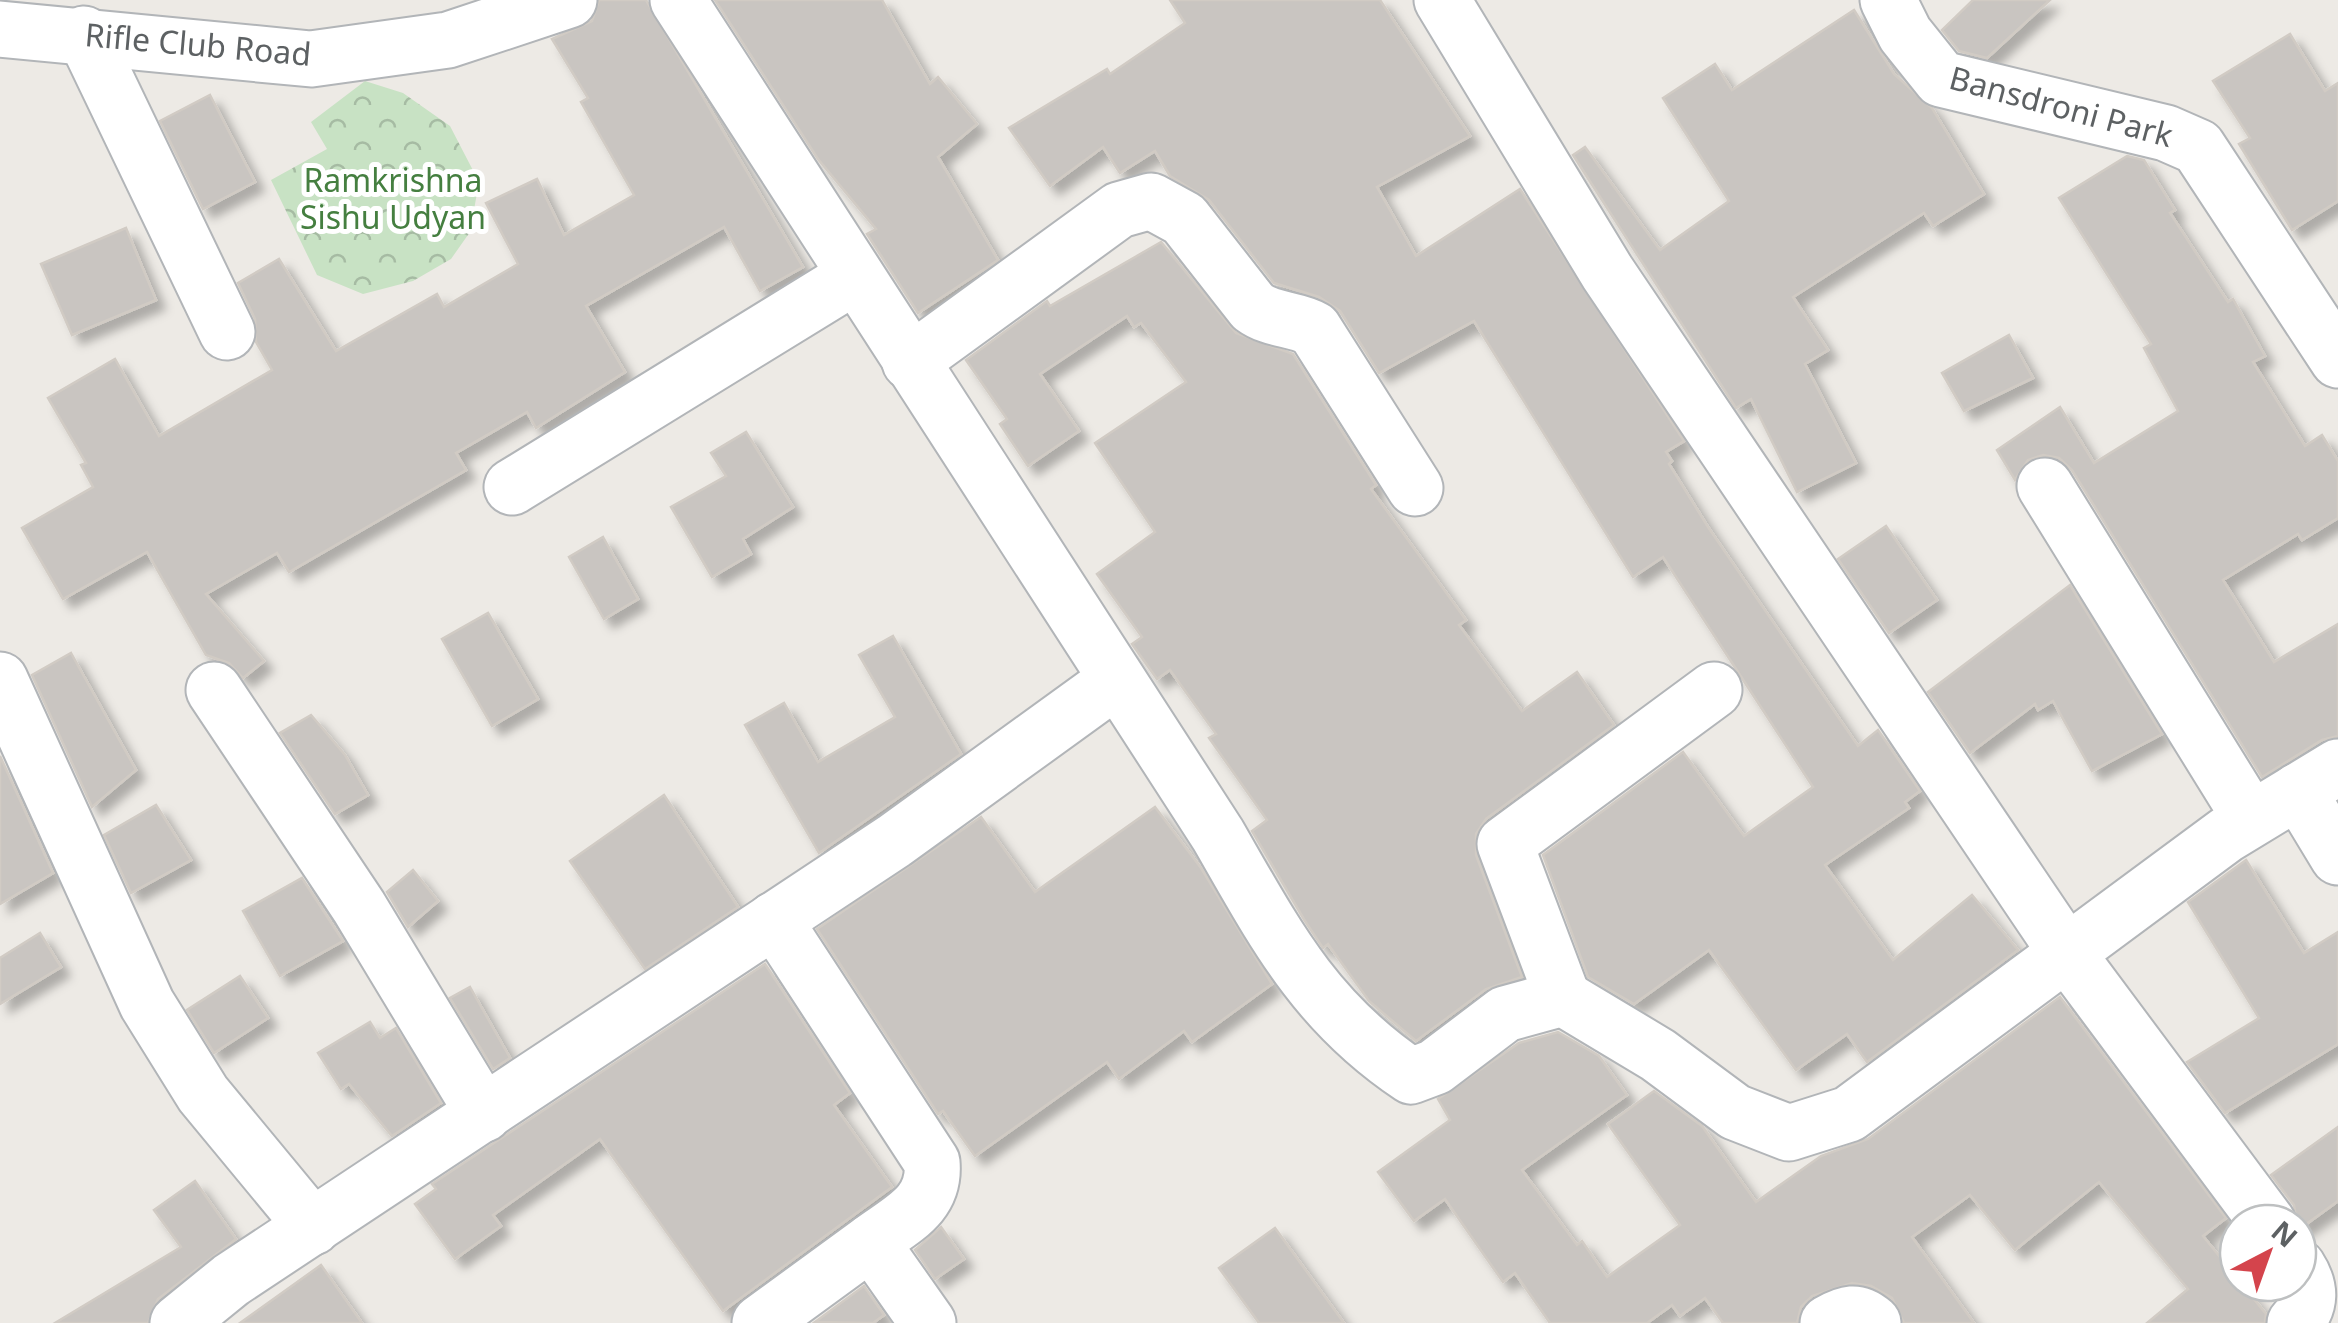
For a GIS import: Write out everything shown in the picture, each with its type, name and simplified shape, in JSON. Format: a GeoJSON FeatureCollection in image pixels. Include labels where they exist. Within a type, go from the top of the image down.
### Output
{"type":"FeatureCollection","features":[{"type":"Feature","properties":{"kind":"street","name":"Rifle Club Road"},"geometry":{"type":"LineString","coordinates":[[0,28],[311,59],[436,20],[570,0]]}},
{"type":"Feature","properties":{"kind":"street"},"geometry":{"type":"LineString","coordinates":[[678,0],[1114,681],[1218,835],[1294,966],[1364,1044],[1411,1076],[1435,1066],[1505,1014],[1562,998]]}},
{"type":"Feature","properties":{"kind":"street"},"geometry":{"type":"LineString","coordinates":[[1442,0],[1607,272],[2066,952],[2253,1203]]}},
{"type":"Feature","properties":{"kind":"street","name":"Bansdroni Park"},"geometry":{"type":"LineString","coordinates":[[1888,0],[1905,34],[1941,79],[2166,133],[2198,147],[2338,360]]}},
{"type":"Feature","properties":{"kind":"street"},"geometry":{"type":"LineString","coordinates":[[84,34],[227,332]]}},
{"type":"Feature","properties":{"kind":"street"},"geometry":{"type":"LineString","coordinates":[[910,362],[1119,210],[1151,201],[1184,219],[1264,315],[1298,320],[1314,330],[1415,488]]}},
{"type":"Feature","properties":{"kind":"street"},"geometry":{"type":"LineString","coordinates":[[512,487],[854,276]]}},
{"type":"Feature","properties":{"kind":"street"},"geometry":{"type":"LineString","coordinates":[[2045,486],[2251,819]]}},
{"type":"Feature","properties":{"kind":"street"},"geometry":{"type":"LineString","coordinates":[[0,680],[147,1004],[202,1094],[313,1227]]}},
{"type":"Feature","properties":{"kind":"street"},"geometry":{"type":"LineString","coordinates":[[178,1323],[231,1280],[894,840],[1114,681]]}},
{"type":"Feature","properties":{"kind":"street"},"geometry":{"type":"LineString","coordinates":[[214,690],[359,907],[484,1114]]}},
{"type":"Feature","properties":{"kind":"street"},"geometry":{"type":"LineString","coordinates":[[1714,690],[1505,844],[1562,998],[1658,1055],[1736,1112],[1790,1133],[1849,1114],[2251,819],[2318,779],[2338,857]]}},
{"type":"Feature","properties":{"kind":"street"},"geometry":{"type":"LineString","coordinates":[[760,1323],[924,1203],[934,1182],[932,1162],[774,920]]}},
{"type":"Feature","properties":{"kind":"street"},"geometry":{"type":"LineString","coordinates":[[871,1242],[928,1323]]}},
{"type":"Feature","properties":{"kind":"street"},"geometry":{"type":"LineString","coordinates":[[1828,1323],[1850,1312],[1873,1323]]}},
{"type":"Feature","properties":{"kind":"green space","name":"Ramkrishna Sishu Udyan"},"geometry":{"type":"Polygon","coordinates":[[[365,81],[403,93],[450,126],[479,182],[470,232],[451,259],[413,281],[363,294],[317,275],[271,180],[327,149],[311,122],[365,81]]]}},
{"type":"Feature","properties":{"kind":"building"},"geometry":{"type":"Polygon","coordinates":[[[599,0],[646,0],[803,267],[760,291],[724,227],[586,306],[625,372],[536,428],[527,412],[456,453],[466,470],[289,572],[277,553],[206,594],[264,661],[243,678],[229,663],[206,655],[147,552],[63,599],[22,528],[93,487],[81,465],[86,463],[48,398],[115,359],[159,436],[272,370],[256,342],[255,319],[238,283],[279,259],[336,351],[437,294],[444,307],[518,264],[486,203],[537,179],[564,235],[634,195],[581,102],[588,98],[552,39],[592,21],[599,0]]]}},
{"type":"Feature","properties":{"kind":"building"},"geometry":{"type":"Polygon","coordinates":[[[715,0],[882,0],[930,84],[938,77],[977,124],[938,157],[998,260],[918,313],[867,234],[876,229],[818,159],[715,0]]]}},
{"type":"Feature","properties":{"kind":"building"},"geometry":{"type":"Polygon","coordinates":[[[1170,0],[1380,0],[1470,136],[1377,187],[1416,256],[1520,189],[1684,441],[1666,452],[1672,461],[1669,464],[1708,527],[1858,746],[1878,730],[1920,791],[1905,802],[1909,808],[1825,865],[1893,960],[1972,895],[2018,950],[1867,1062],[1847,1034],[1796,1070],[1709,950],[1634,1004],[1588,977],[1543,855],[1683,752],[1744,836],[1813,787],[1663,557],[1633,577],[1474,321],[1379,373],[1340,311],[1319,297],[1274,283],[1209,200],[1170,176],[1155,151],[1120,173],[1103,147],[1050,186],[1009,128],[1107,69],[1110,74],[1185,23],[1170,0]]]}},
{"type":"Feature","properties":{"kind":"building"},"geometry":{"type":"Polygon","coordinates":[[[1973,0],[2050,0],[1987,58],[1959,51],[1942,30],[1973,0]]]}},
{"type":"Feature","properties":{"kind":"building"},"geometry":{"type":"Polygon","coordinates":[[[1854,10],[1894,74],[1932,108],[1984,194],[1933,226],[1924,213],[1793,297],[1828,350],[1805,364],[1856,463],[1797,492],[1751,399],[1736,408],[1573,155],[1585,147],[1660,250],[1729,201],[1663,98],[1715,64],[1732,90],[1854,10]]]}},
{"type":"Feature","properties":{"kind":"building"},"geometry":{"type":"Polygon","coordinates":[[[2290,34],[2325,91],[2338,83],[2338,201],[2292,230],[2239,144],[2250,138],[2213,81],[2290,34]]]}},
{"type":"Feature","properties":{"kind":"building"},"geometry":{"type":"Polygon","coordinates":[[[210,95],[255,182],[203,209],[160,121],[210,95]]]}},
{"type":"Feature","properties":{"kind":"building"},"geometry":{"type":"Polygon","coordinates":[[[2127,156],[2144,160],[2175,210],[2170,213],[2228,302],[2233,299],[2265,356],[2253,362],[2305,446],[2322,435],[2338,461],[2338,518],[2302,540],[2298,534],[2223,580],[2274,662],[2338,624],[2338,736],[2322,740],[2262,777],[2072,470],[2059,458],[2043,455],[2028,460],[2015,480],[1997,450],[2060,407],[2094,463],[2178,411],[2144,348],[2151,344],[2059,198],[2127,156]]]}},
{"type":"Feature","properties":{"kind":"building"},"geometry":{"type":"Polygon","coordinates":[[[126,228],[156,300],[72,335],[41,264],[126,228]]]}},
{"type":"Feature","properties":{"kind":"building"},"geometry":{"type":"Polygon","coordinates":[[[1161,242],[1236,333],[1293,354],[1376,485],[1371,489],[1466,620],[1459,625],[1522,711],[1577,672],[1614,725],[1486,819],[1476,834],[1476,855],[1522,977],[1486,989],[1416,1041],[1369,1001],[1328,944],[1323,948],[1252,831],[1267,820],[1209,738],[1216,734],[1170,670],[1157,679],[1132,644],[1142,637],[1097,574],[1155,532],[1095,443],[1186,382],[1141,323],[1134,327],[1127,316],[1040,374],[1079,431],[1028,466],[1000,424],[1007,419],[966,360],[1047,301],[1050,306],[1161,242]]]}},
{"type":"Feature","properties":{"kind":"building"},"geometry":{"type":"Polygon","coordinates":[[[2009,335],[2033,378],[1964,411],[1942,373],[2009,335]]]}},
{"type":"Feature","properties":{"kind":"building"},"geometry":{"type":"Polygon","coordinates":[[[746,432],[793,507],[743,539],[751,554],[712,577],[671,507],[726,476],[711,453],[746,432]]]}},
{"type":"Feature","properties":{"kind":"building"},"geometry":{"type":"Polygon","coordinates":[[[1886,526],[1937,600],[1889,633],[1838,559],[1886,526]]]}},
{"type":"Feature","properties":{"kind":"building"},"geometry":{"type":"Polygon","coordinates":[[[603,537],[638,599],[604,619],[569,557],[603,537]]]}},
{"type":"Feature","properties":{"kind":"building"},"geometry":{"type":"Polygon","coordinates":[[[2070,585],[2162,734],[2092,771],[2053,701],[2038,710],[2035,704],[1970,753],[1928,692],[2070,585]]]}},
{"type":"Feature","properties":{"kind":"building"},"geometry":{"type":"Polygon","coordinates":[[[488,613],[538,699],[492,726],[442,639],[488,613]]]}},
{"type":"Feature","properties":{"kind":"building"},"geometry":{"type":"Polygon","coordinates":[[[893,636],[961,754],[819,853],[745,725],[784,703],[818,762],[895,717],[859,655],[893,636]]]}},
{"type":"Feature","properties":{"kind":"building"},"geometry":{"type":"Polygon","coordinates":[[[71,653],[136,770],[92,807],[32,675],[71,653]]]}},
{"type":"Feature","properties":{"kind":"building"},"geometry":{"type":"Polygon","coordinates":[[[311,715],[345,755],[368,795],[335,814],[280,733],[311,715]]]}},
{"type":"Feature","properties":{"kind":"building"},"geometry":{"type":"Polygon","coordinates":[[[0,756],[53,873],[0,904],[0,756]]]}},
{"type":"Feature","properties":{"kind":"building"},"geometry":{"type":"Polygon","coordinates":[[[664,795],[738,907],[645,969],[570,861],[664,795]]]}},
{"type":"Feature","properties":{"kind":"building"},"geometry":{"type":"Polygon","coordinates":[[[156,805],[191,860],[131,893],[104,835],[156,805]]]}},
{"type":"Feature","properties":{"kind":"building"},"geometry":{"type":"Polygon","coordinates":[[[1155,807],[1201,868],[1272,984],[1192,1042],[1184,1031],[1119,1079],[1107,1062],[975,1156],[943,1111],[938,1114],[817,929],[981,817],[1035,892],[1155,807]]]}},
{"type":"Feature","properties":{"kind":"building"},"geometry":{"type":"Polygon","coordinates":[[[2246,860],[2304,953],[2338,932],[2338,1044],[2225,1113],[2187,1062],[2259,1018],[2188,902],[2246,860]]]}},
{"type":"Feature","properties":{"kind":"building"},"geometry":{"type":"Polygon","coordinates":[[[413,870],[438,901],[408,927],[387,892],[413,870]]]}},
{"type":"Feature","properties":{"kind":"building"},"geometry":{"type":"Polygon","coordinates":[[[302,878],[343,941],[280,976],[243,911],[302,878]]]}},
{"type":"Feature","properties":{"kind":"building"},"geometry":{"type":"Polygon","coordinates":[[[40,933],[61,967],[0,1004],[0,958],[40,933]]]}},
{"type":"Feature","properties":{"kind":"building"},"geometry":{"type":"Polygon","coordinates":[[[765,964],[850,1093],[834,1105],[892,1187],[723,1311],[600,1139],[493,1215],[501,1226],[455,1259],[415,1204],[436,1189],[432,1184],[765,964]]]}},
{"type":"Feature","properties":{"kind":"building"},"geometry":{"type":"Polygon","coordinates":[[[240,976],[268,1018],[214,1053],[187,1010],[240,976]]]}},
{"type":"Feature","properties":{"kind":"building"},"geometry":{"type":"Polygon","coordinates":[[[470,987],[510,1058],[493,1069],[450,998],[470,987]]]}},
{"type":"Feature","properties":{"kind":"building"},"geometry":{"type":"Polygon","coordinates":[[[2060,997],[2218,1207],[2218,1224],[2203,1236],[2218,1255],[2218,1303],[2257,1303],[2266,1314],[2265,1323],[2147,1323],[2188,1289],[2099,1182],[2015,1250],[1970,1195],[1912,1237],[1974,1323],[1904,1323],[1892,1298],[1871,1286],[1852,1283],[1812,1296],[1801,1307],[1797,1323],[1723,1323],[1705,1298],[1680,1316],[1672,1305],[1647,1323],[1550,1323],[1515,1273],[1503,1282],[1445,1199],[1414,1221],[1378,1172],[1450,1120],[1438,1099],[1519,1043],[1558,1032],[1599,1056],[1627,1095],[1522,1170],[1577,1245],[1582,1241],[1607,1277],[1680,1225],[1608,1124],[1654,1091],[1702,1126],[1756,1202],[1821,1156],[1868,1139],[2060,997]]]}},
{"type":"Feature","properties":{"kind":"building"},"geometry":{"type":"Polygon","coordinates":[[[370,1022],[380,1038],[396,1028],[441,1103],[392,1136],[349,1084],[341,1089],[318,1053],[370,1022]]]}},
{"type":"Feature","properties":{"kind":"building"},"geometry":{"type":"Polygon","coordinates":[[[2338,1127],[2338,1201],[2318,1216],[2318,1203],[2292,1203],[2271,1175],[2338,1127]]]}},
{"type":"Feature","properties":{"kind":"building"},"geometry":{"type":"Polygon","coordinates":[[[195,1181],[236,1239],[158,1299],[148,1323],[55,1323],[181,1247],[154,1210],[195,1181]]]}},
{"type":"Feature","properties":{"kind":"building"},"geometry":{"type":"Polygon","coordinates":[[[941,1227],[964,1259],[935,1279],[915,1250],[941,1227]]]}},
{"type":"Feature","properties":{"kind":"building"},"geometry":{"type":"Polygon","coordinates":[[[1275,1228],[1344,1323],[1259,1323],[1219,1268],[1275,1228]]]}},
{"type":"Feature","properties":{"kind":"building"},"geometry":{"type":"Polygon","coordinates":[[[321,1265],[362,1323],[240,1323],[321,1265]]]}},
{"type":"Feature","properties":{"kind":"building"},"geometry":{"type":"Polygon","coordinates":[[[864,1286],[884,1315],[873,1323],[815,1322],[864,1286]]]}}]}
